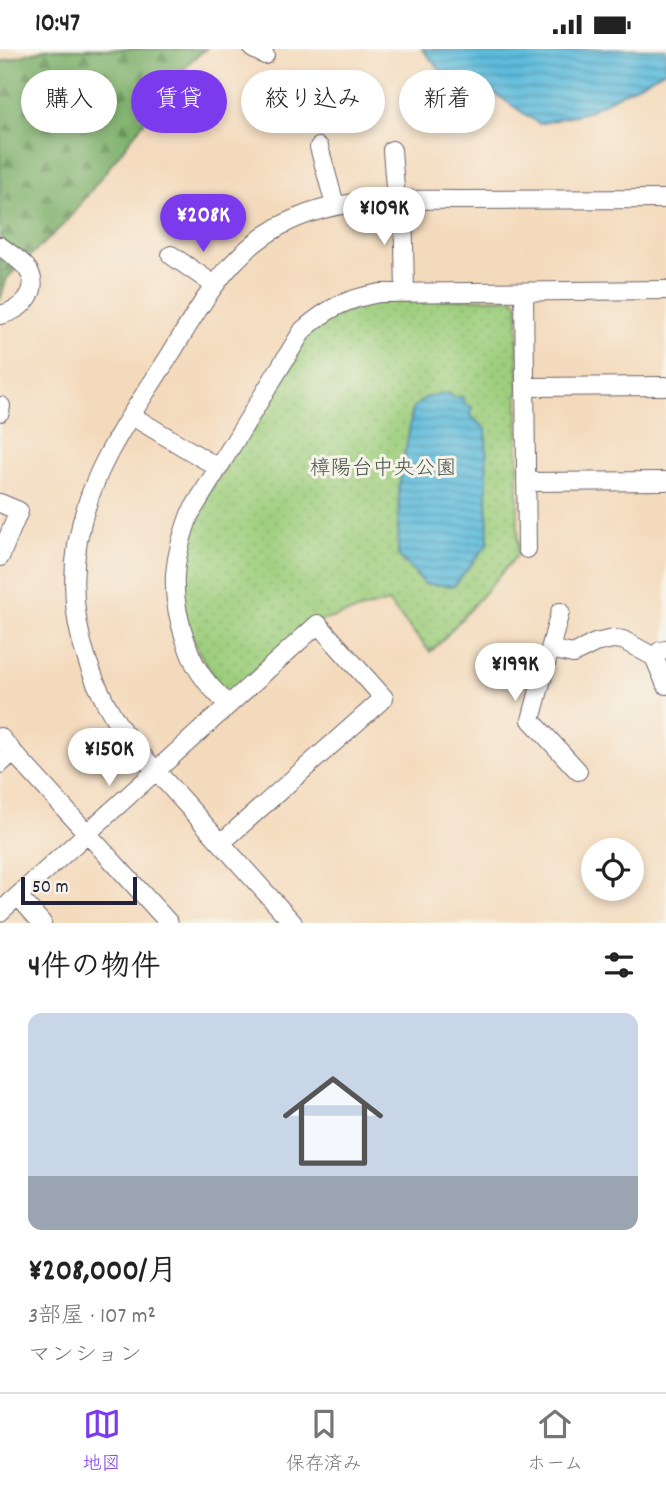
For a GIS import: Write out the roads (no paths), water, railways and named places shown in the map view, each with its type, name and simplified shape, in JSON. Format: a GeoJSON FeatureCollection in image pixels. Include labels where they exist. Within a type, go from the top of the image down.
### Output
{"type":"FeatureCollection","features":[{"type":"Feature","properties":{"kind":"street"},"geometry":{"type":"LineString","coordinates":[[319,147],[335,205]]}},
{"type":"Feature","properties":{"kind":"street"},"geometry":{"type":"LineString","coordinates":[[392,150],[399,200],[405,292]]}},
{"type":"Feature","properties":{"kind":"street"},"geometry":{"type":"LineString","coordinates":[[293,923],[156,771],[112,717],[96,686],[77,623],[73,582],[77,544],[85,508],[100,472],[213,284],[251,244],[304,215],[335,205],[399,200],[666,199]]}},
{"type":"Feature","properties":{"kind":"street"},"geometry":{"type":"LineString","coordinates":[[0,246],[28,269],[33,285],[26,302],[0,315]]}},
{"type":"Feature","properties":{"kind":"street"},"geometry":{"type":"LineString","coordinates":[[171,255],[213,284]]}},
{"type":"Feature","properties":{"kind":"street"},"geometry":{"type":"LineString","coordinates":[[228,705],[205,680],[190,653],[176,615],[174,578],[179,542],[190,514],[217,467],[303,330],[341,302],[380,293],[666,290]]}},
{"type":"Feature","properties":{"kind":"street"},"geometry":{"type":"LineString","coordinates":[[524,292],[527,549]]}},
{"type":"Feature","properties":{"kind":"street"},"geometry":{"type":"LineString","coordinates":[[525,387],[666,386]]}},
{"type":"Feature","properties":{"kind":"street"},"geometry":{"type":"LineString","coordinates":[[132,416],[217,467]]}},
{"type":"Feature","properties":{"kind":"street"},"geometry":{"type":"LineString","coordinates":[[526,482],[666,481]]}},
{"type":"Feature","properties":{"kind":"street"},"geometry":{"type":"LineString","coordinates":[[0,503],[19,511],[0,557]]}},
{"type":"Feature","properties":{"kind":"street"},"geometry":{"type":"LineString","coordinates":[[560,612],[531,720],[578,771]]}},
{"type":"Feature","properties":{"kind":"street"},"geometry":{"type":"LineString","coordinates":[[0,912],[318,624],[384,698],[221,843]]}},
{"type":"Feature","properties":{"kind":"street"},"geometry":{"type":"LineString","coordinates":[[550,649],[573,654],[595,643],[623,640],[660,654],[666,685]]}},
{"type":"Feature","properties":{"kind":"street"},"geometry":{"type":"LineString","coordinates":[[0,737],[7,758],[88,832],[169,923]]}},
{"type":"Feature","properties":{"kind":"street"},"geometry":{"type":"LineString","coordinates":[[18,896],[42,923]]}},
{"type":"Feature","properties":{"kind":"water"},"geometry":{"type":"Polygon","coordinates":[[[422,49],[666,49],[666,70],[587,112],[539,124],[495,94],[495,70],[440,70],[422,49]]]}},
{"type":"Feature","properties":{"kind":"water"},"geometry":{"type":"Polygon","coordinates":[[[448,393],[455,398],[463,397],[464,404],[472,407],[471,416],[486,429],[488,543],[454,586],[425,584],[398,555],[399,486],[413,408],[425,398],[448,393]]]}},
{"type":"Feature","properties":{"kind":"park label","name":"樟陽台中央公園"},"geometry":{"type":"Point","coordinates":[383,467]}}]}
